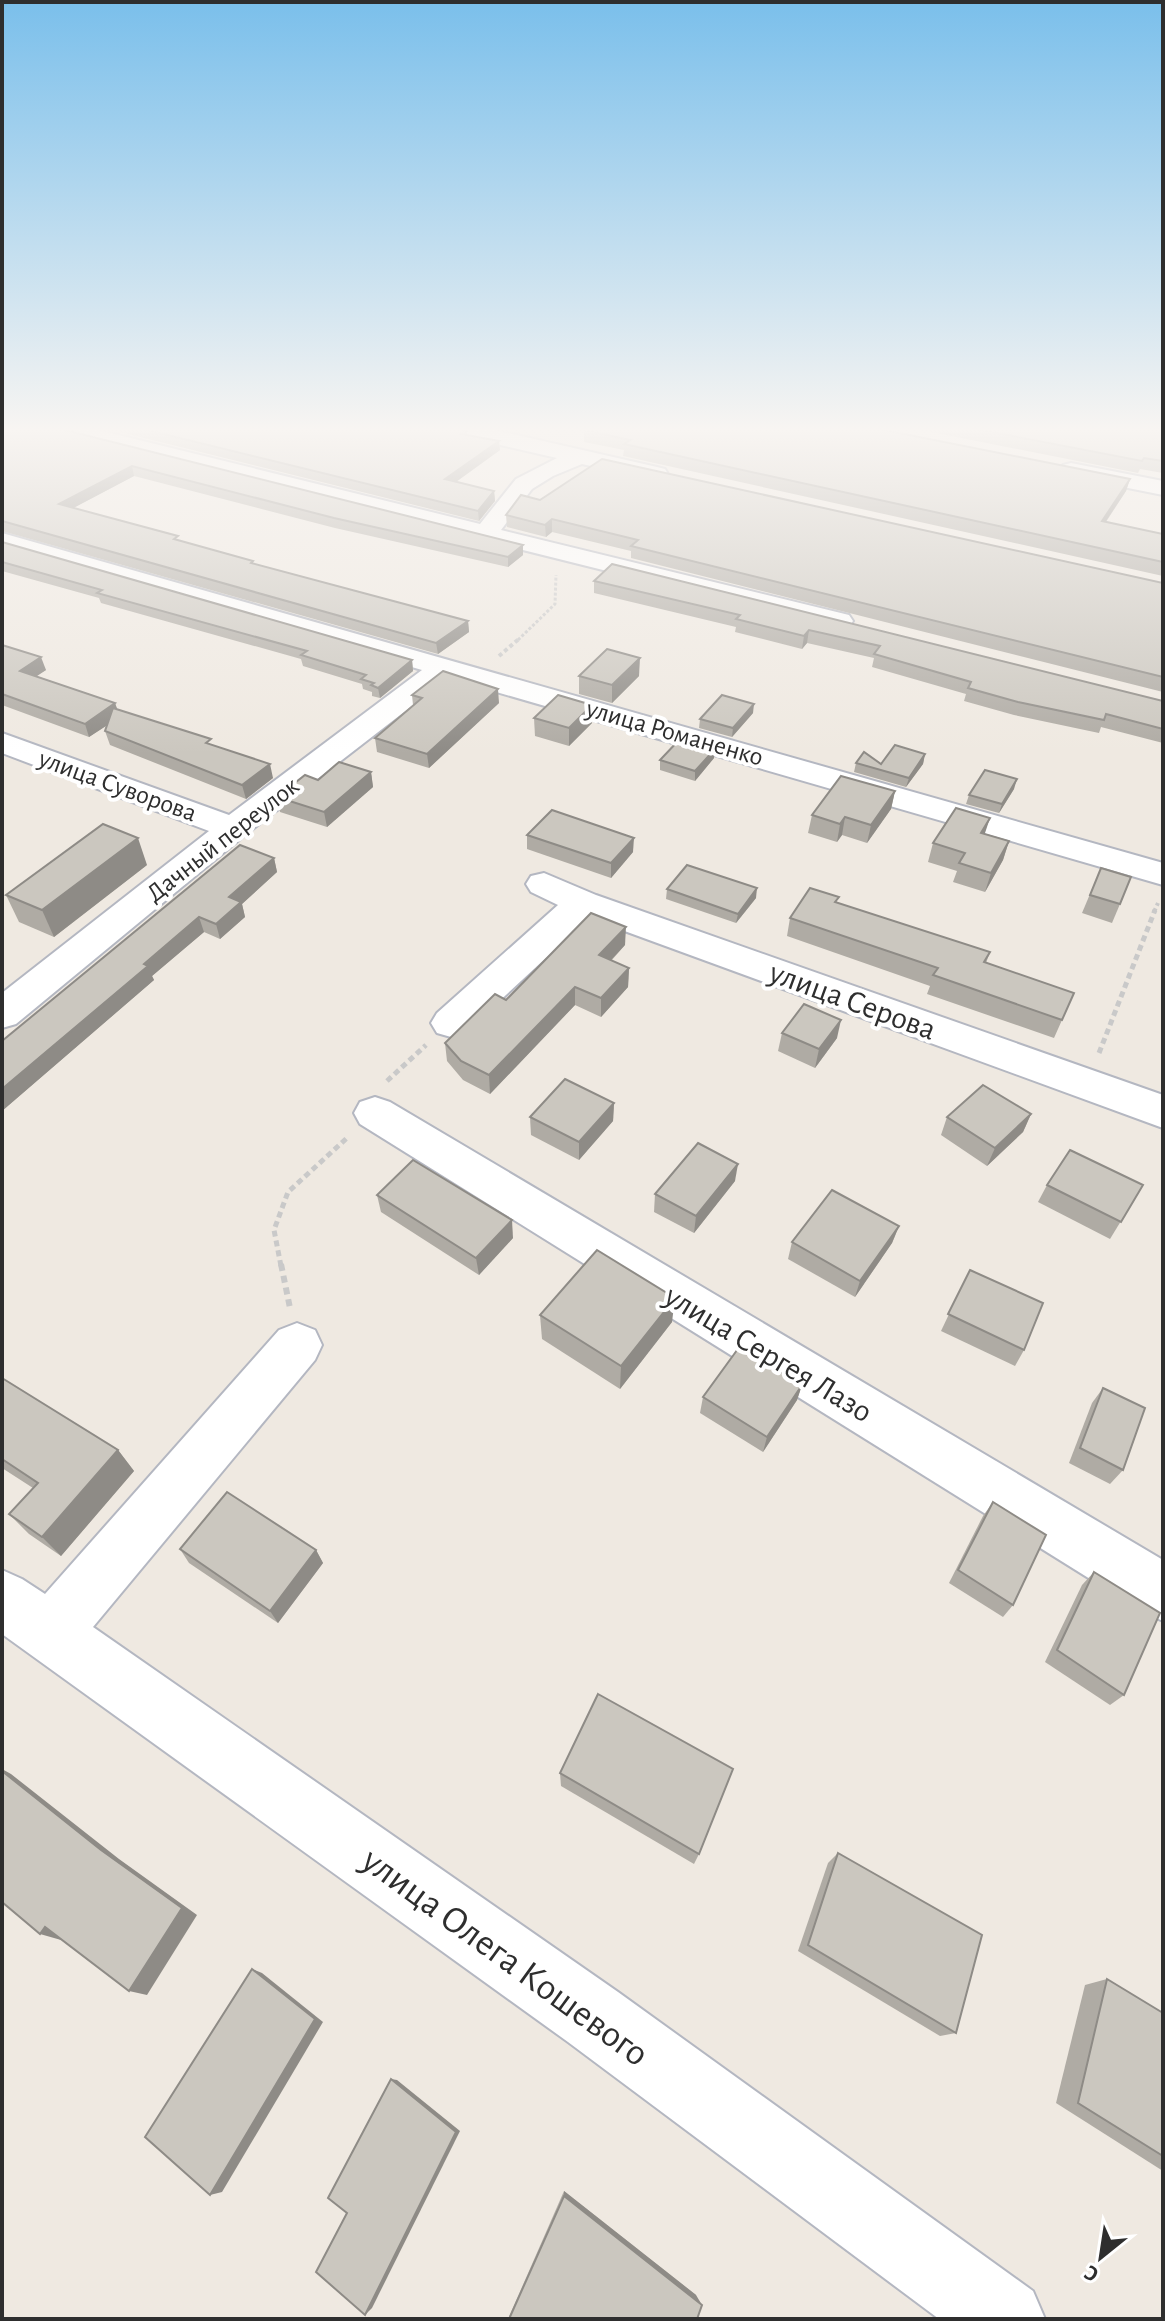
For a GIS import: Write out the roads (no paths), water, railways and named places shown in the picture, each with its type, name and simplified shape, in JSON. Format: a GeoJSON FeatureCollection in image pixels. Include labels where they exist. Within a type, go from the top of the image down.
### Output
{"type":"FeatureCollection","features":[{"type":"Feature","properties":{"kind":"street"},"geometry":{"type":"LineString","coordinates":[[508,537],[860,627]]}},
{"type":"Feature","properties":{"kind":"street","name":"улица Романенко"},"geometry":{"type":"LineString","coordinates":[[2,540],[1163,874]]}},
{"type":"Feature","properties":{"kind":"street","name":"Дачный переулок"},"geometry":{"type":"LineString","coordinates":[[2,1014],[233,828],[445,666]]}},
{"type":"Feature","properties":{"kind":"street","name":"улица Суворова"},"geometry":{"type":"LineString","coordinates":[[2,742],[233,828]]}},
{"type":"Feature","properties":{"kind":"street","name":"улица Серова"},"geometry":{"type":"LineString","coordinates":[[544,884],[583,903],[1163,1112]]}},
{"type":"Feature","properties":{"kind":"street"},"geometry":{"type":"LineString","coordinates":[[451,1023],[583,903]]}},
{"type":"Feature","properties":{"kind":"street","name":"улица Сергея Лазо"},"geometry":{"type":"LineString","coordinates":[[375,1113],[1163,1592]]}},
{"type":"Feature","properties":{"kind":"street"},"geometry":{"type":"LineString","coordinates":[[26,1616],[297,1345]]}},
{"type":"Feature","properties":{"kind":"street","name":"улица Олега Кошевого"},"geometry":{"type":"LineString","coordinates":[[26,1616],[593,2017],[1005,2319]]}}]}
